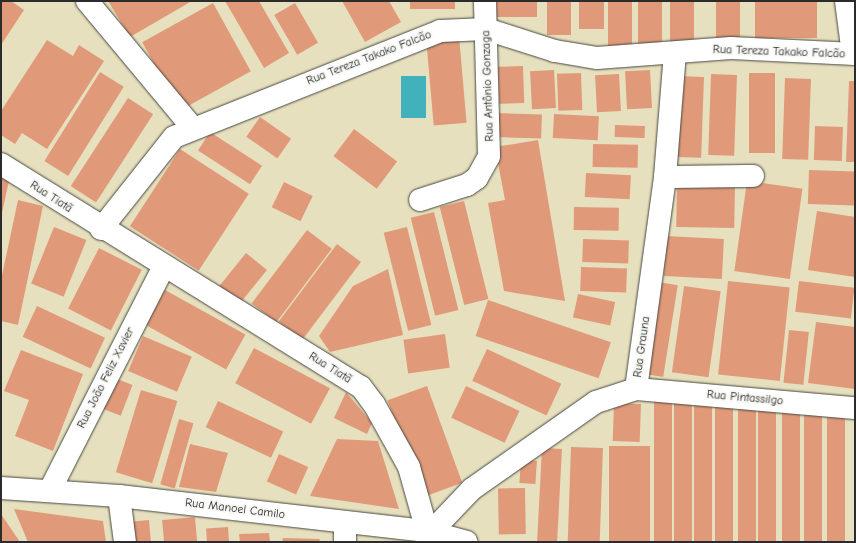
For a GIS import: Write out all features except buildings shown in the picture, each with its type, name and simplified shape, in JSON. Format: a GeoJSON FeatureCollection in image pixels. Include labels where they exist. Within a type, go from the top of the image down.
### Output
{"type":"FeatureCollection","features":[{"type":"Feature","properties":{"kind":"street"},"geometry":{"type":"LineString","coordinates":[[87,1],[192,127]]}},
{"type":"Feature","properties":{"kind":"street","name":"Rua Antônio Gonzaga"},"geometry":{"type":"LineString","coordinates":[[420,200],[467,185],[477,178],[489,156],[485,1]]}},
{"type":"Feature","properties":{"kind":"street"},"geometry":{"type":"LineString","coordinates":[[846,1],[854,54]]}},
{"type":"Feature","properties":{"kind":"street","name":"Rua Tereza Takako Falcão"},"geometry":{"type":"LineString","coordinates":[[101,229],[166,143],[192,127],[423,35],[486,29],[576,56],[597,58],[731,48],[854,54]]}},
{"type":"Feature","properties":{"kind":"street","name":"Rua Grauna"},"geometry":{"type":"LineString","coordinates":[[429,531],[472,489],[596,402],[636,389],[665,177],[675,53]]}},
{"type":"Feature","properties":{"kind":"street","name":"Rua Tiatã"},"geometry":{"type":"LineString","coordinates":[[1,164],[101,229],[164,266],[360,388],[374,404],[409,467],[429,531]]}},
{"type":"Feature","properties":{"kind":"street"},"geometry":{"type":"LineString","coordinates":[[665,177],[753,176]]}},
{"type":"Feature","properties":{"kind":"street","name":"Rua João Feliz Xavier"},"geometry":{"type":"LineString","coordinates":[[50,490],[164,266]]}},
{"type":"Feature","properties":{"kind":"street","name":"Rua Pintassilgo"},"geometry":{"type":"LineString","coordinates":[[636,389],[855,408]]}},
{"type":"Feature","properties":{"kind":"street","name":"Rua Manoel Camilo"},"geometry":{"type":"LineString","coordinates":[[1,488],[50,490],[119,496],[345,532],[429,531],[467,542]]}},
{"type":"Feature","properties":{"kind":"street"},"geometry":{"type":"LineString","coordinates":[[119,496],[125,542]]}},
{"type":"Feature","properties":{"kind":"water"},"geometry":{"type":"Polygon","coordinates":[[[401,76],[426,76],[426,118],[401,118],[401,76]]]}}]}
